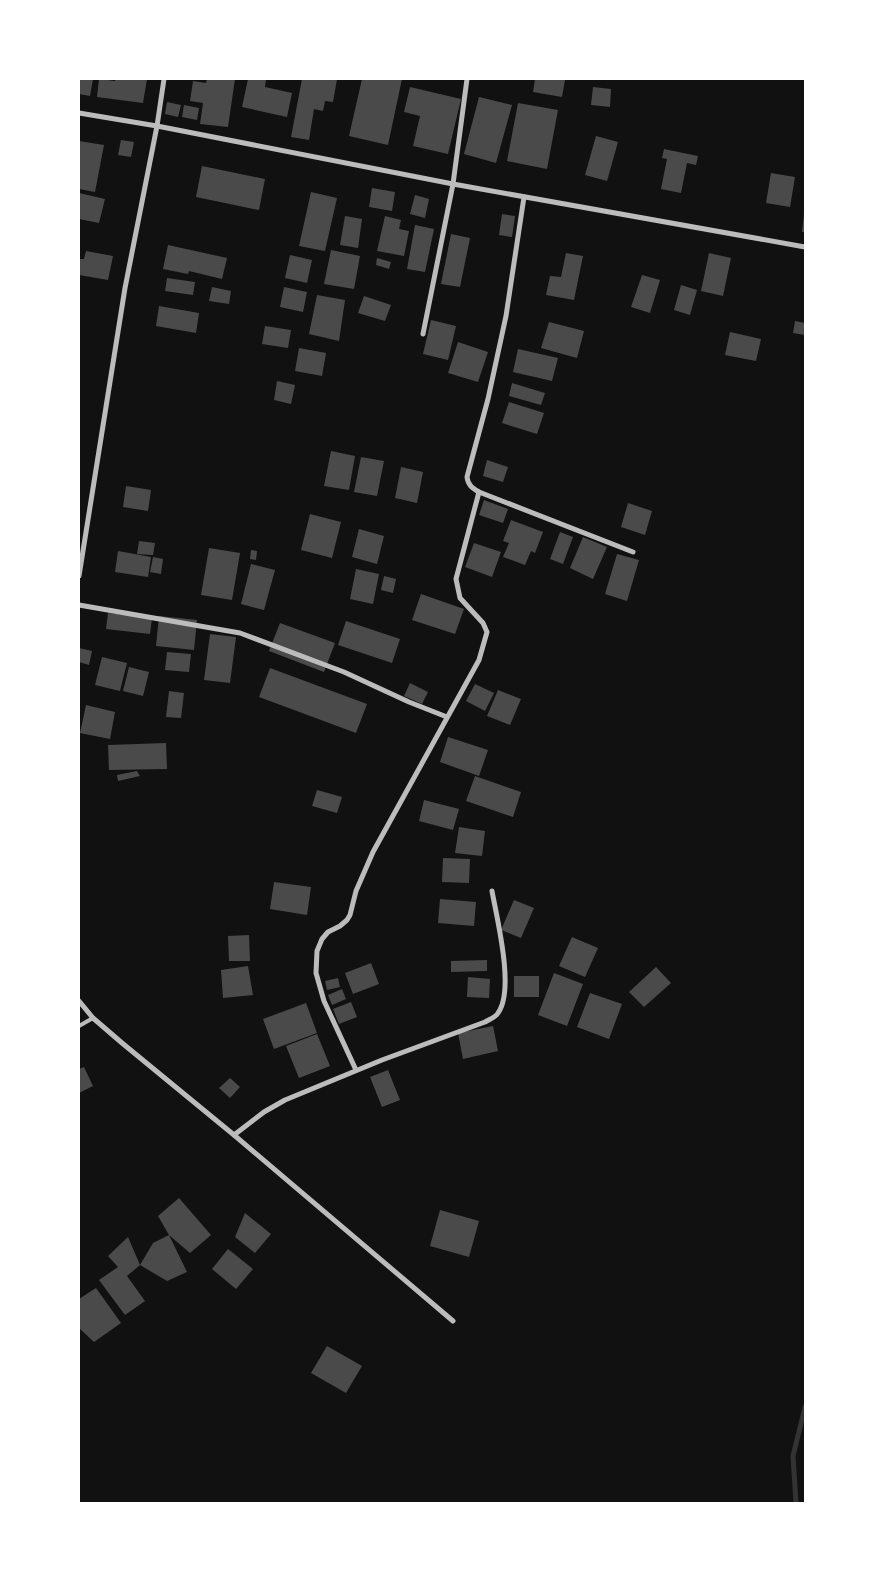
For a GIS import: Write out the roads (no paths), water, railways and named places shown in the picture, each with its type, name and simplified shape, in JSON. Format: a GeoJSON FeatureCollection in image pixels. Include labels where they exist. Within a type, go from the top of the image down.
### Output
{"type":"FeatureCollection","features":[{"type":"Feature","properties":{"kind":"street"},"geometry":{"type":"LineString","coordinates":[[79,576],[125,288],[157,126],[164,79]]}},
{"type":"Feature","properties":{"kind":"street"},"geometry":{"type":"LineString","coordinates":[[423,334],[453,184],[467,79]]}},
{"type":"Feature","properties":{"kind":"street"},"geometry":{"type":"LineString","coordinates":[[79,113],[157,126],[453,184],[805,247]]}},
{"type":"Feature","properties":{"kind":"street"},"geometry":{"type":"LineString","coordinates":[[524,197],[506,316],[468,483],[479,492],[633,552]]}},
{"type":"Feature","properties":{"kind":"street"},"geometry":{"type":"LineString","coordinates":[[356,1070],[324,1001],[316,974],[316,951],[328,932],[340,926],[350,916],[363,874],[479,660],[487,632],[484,623],[460,598],[456,579],[479,492]]}},
{"type":"Feature","properties":{"kind":"street"},"geometry":{"type":"LineString","coordinates":[[79,605],[240,633],[344,672],[448,718]]}},
{"type":"Feature","properties":{"kind":"street"},"geometry":{"type":"LineString","coordinates":[[234,1135],[264,1112],[285,1100],[356,1070],[486,1022],[498,1015],[504,1002],[505,979],[492,891]]}},
{"type":"Feature","properties":{"kind":"street"},"geometry":{"type":"LineString","coordinates":[[79,1001],[93,1018],[234,1135],[453,1322]]}},
{"type":"Feature","properties":{"kind":"lane"},"geometry":{"type":"LineString","coordinates":[[79,1026],[93,1018]]}},
{"type":"Feature","properties":{"kind":"waterway"},"geometry":{"type":"LineString","coordinates":[[796,1503],[793,1456],[805,1407]]}}]}
